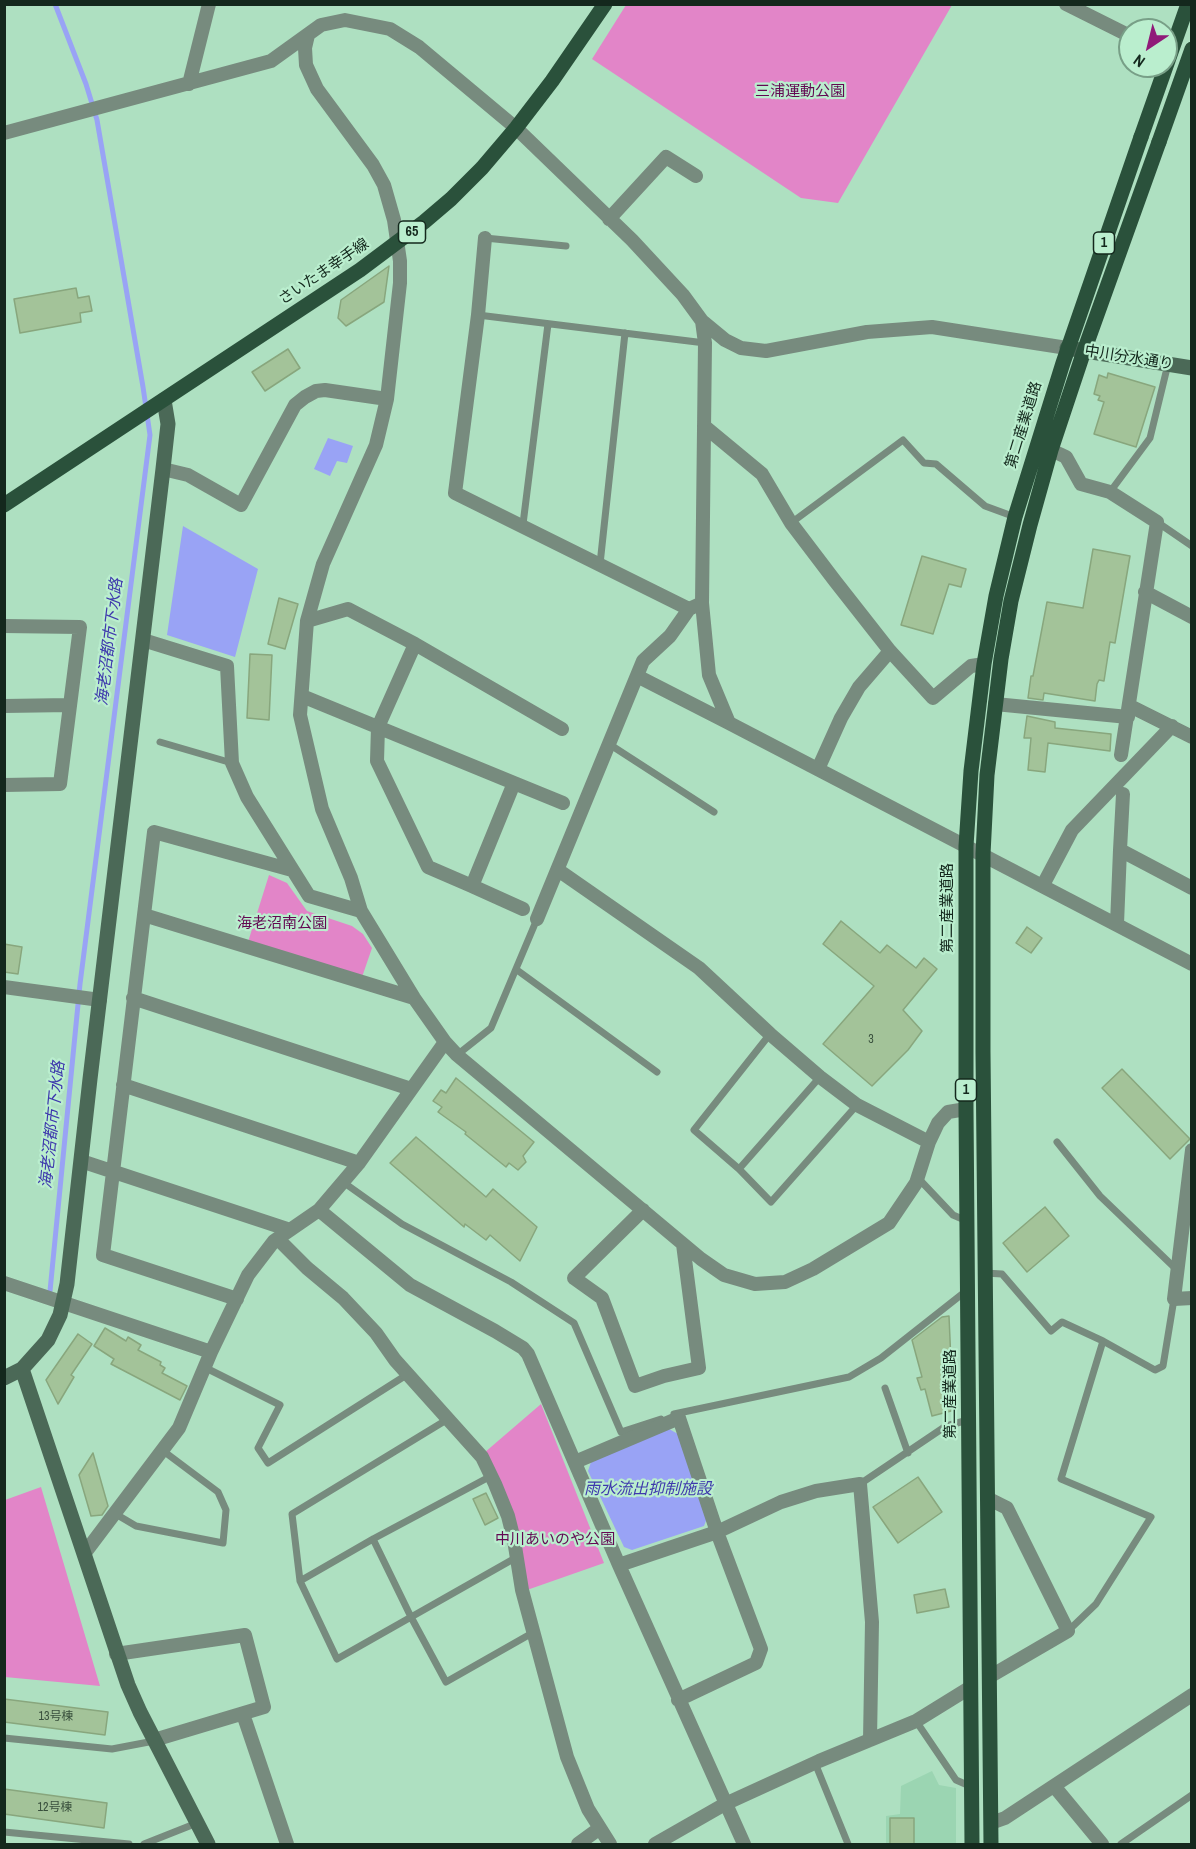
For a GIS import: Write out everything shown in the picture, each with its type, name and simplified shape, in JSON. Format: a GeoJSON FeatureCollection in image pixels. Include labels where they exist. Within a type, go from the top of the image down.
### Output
{"type":"FeatureCollection","features":[{"type":"Feature","properties":{"kind":"main road","name":"さいたま幸手線"},"geometry":{"type":"LineString","coordinates":[[4,505],[396,245],[451,200],[516,128],[552,81],[605,4]]}},
{"type":"Feature","properties":{"kind":"main road","name":"第二産業道路"},"geometry":{"type":"LineString","coordinates":[[972,1845],[966,1109],[966,846],[971,771],[984,664],[996,596],[1015,517],[1067,348],[1188,4]]}},
{"type":"Feature","properties":{"kind":"main road","name":"1"},"geometry":{"type":"LineString","coordinates":[[991,1845],[982,854],[987,775],[1011,601],[1052,450],[1084,351],[1191,49]]}},
{"type":"Feature","properties":{"kind":"street"},"geometry":{"type":"LineString","coordinates":[[189,84],[209,4]]}},
{"type":"Feature","properties":{"kind":"street"},"geometry":{"type":"LineString","coordinates":[[1066,4],[1118,30]]}},
{"type":"Feature","properties":{"kind":"street"},"geometry":{"type":"LineString","coordinates":[[4,133],[271,61],[321,25],[345,20],[390,29],[419,47],[516,128],[683,295],[702,321],[725,340],[741,348],[766,351],[867,332],[932,327],[1067,348]]}},
{"type":"Feature","properties":{"kind":"street"},"geometry":{"type":"LineString","coordinates":[[308,35],[305,48],[306,65],[317,89],[373,165],[384,185],[394,220],[400,261],[400,283],[387,399],[376,446],[323,564],[308,621],[300,715],[322,809],[351,878],[361,910],[414,998],[457,1055],[683,1244],[724,1275],[754,1284],[785,1282],[813,1269],[889,1223],[918,1178],[929,1142],[938,1123],[948,1112],[966,1109]]}},
{"type":"Feature","properties":{"kind":"street"},"geometry":{"type":"LineString","coordinates":[[609,219],[666,157],[696,176]]}},
{"type":"Feature","properties":{"kind":"street"},"geometry":{"type":"LineString","coordinates":[[485,238],[478,315],[455,493],[523,524],[600,564],[696,606]]}},
{"type":"Feature","properties":{"kind":"street"},"geometry":{"type":"LineString","coordinates":[[702,321],[705,344],[704,426],[696,606],[709,675],[729,723]]}},
{"type":"Feature","properties":{"kind":"street","name":"中川分水通り"},"geometry":{"type":"LineString","coordinates":[[1067,348],[1191,368]]}},
{"type":"Feature","properties":{"kind":"street"},"geometry":{"type":"LineString","coordinates":[[164,469],[188,475],[242,505],[295,405],[305,397],[316,391],[325,390],[387,399]]}},
{"type":"Feature","properties":{"kind":"street"},"geometry":{"type":"LineString","coordinates":[[4,1378],[22,1369],[48,1340],[60,1315],[68,1284],[95,999],[164,469],[168,424],[158,404]]}},
{"type":"Feature","properties":{"kind":"street"},"geometry":{"type":"LineString","coordinates":[[704,426],[762,474],[792,523],[890,651],[933,698],[971,666],[984,664]]}},
{"type":"Feature","properties":{"kind":"street"},"geometry":{"type":"LineString","coordinates":[[1052,450],[1066,457],[1081,484],[1110,492],[1158,522],[1145,592],[1121,755]]}},
{"type":"Feature","properties":{"kind":"street"},"geometry":{"type":"LineString","coordinates":[[1145,592],[1191,616]]}},
{"type":"Feature","properties":{"kind":"street"},"geometry":{"type":"LineString","coordinates":[[537,919],[643,662],[696,606]]}},
{"type":"Feature","properties":{"kind":"street"},"geometry":{"type":"LineString","coordinates":[[308,621],[348,609],[415,644],[562,729]]}},
{"type":"Feature","properties":{"kind":"street"},"geometry":{"type":"LineString","coordinates":[[4,626],[80,627],[60,784],[4,785]]}},
{"type":"Feature","properties":{"kind":"street"},"geometry":{"type":"LineString","coordinates":[[143,640],[227,666],[232,763],[247,798],[309,896],[361,910]]}},
{"type":"Feature","properties":{"kind":"street"},"geometry":{"type":"LineString","coordinates":[[415,644],[378,727],[377,761],[428,867],[523,909]]}},
{"type":"Feature","properties":{"kind":"street"},"geometry":{"type":"LineString","coordinates":[[818,769],[841,718],[860,687],[890,651]]}},
{"type":"Feature","properties":{"kind":"street"},"geometry":{"type":"LineString","coordinates":[[637,676],[1043,885],[1191,964]]}},
{"type":"Feature","properties":{"kind":"street"},"geometry":{"type":"LineString","coordinates":[[302,696],[563,803]]}},
{"type":"Feature","properties":{"kind":"street"},"geometry":{"type":"LineString","coordinates":[[995,704],[1129,711],[1172,726],[1191,737]]}},
{"type":"Feature","properties":{"kind":"street"},"geometry":{"type":"LineString","coordinates":[[4,706],[70,705]]}},
{"type":"Feature","properties":{"kind":"street"},"geometry":{"type":"LineString","coordinates":[[1043,885],[1072,830],[1172,726]]}},
{"type":"Feature","properties":{"kind":"street"},"geometry":{"type":"LineString","coordinates":[[472,886],[514,783]]}},
{"type":"Feature","properties":{"kind":"street"},"geometry":{"type":"LineString","coordinates":[[1117,924],[1123,794]]}},
{"type":"Feature","properties":{"kind":"street"},"geometry":{"type":"LineString","coordinates":[[237,1299],[103,1255],[154,832],[292,870]]}},
{"type":"Feature","properties":{"kind":"street"},"geometry":{"type":"LineString","coordinates":[[1120,850],[1191,888]]}},
{"type":"Feature","properties":{"kind":"street"},"geometry":{"type":"LineString","coordinates":[[558,870],[699,968],[770,1034],[857,1105],[929,1142]]}},
{"type":"Feature","properties":{"kind":"street"},"geometry":{"type":"LineString","coordinates":[[144,915],[414,998]]}},
{"type":"Feature","properties":{"kind":"street"},"geometry":{"type":"LineString","coordinates":[[4,987],[95,999]]}},
{"type":"Feature","properties":{"kind":"street"},"geometry":{"type":"LineString","coordinates":[[133,998],[411,1089]]}},
{"type":"Feature","properties":{"kind":"street"},"geometry":{"type":"LineString","coordinates":[[84,1554],[179,1428],[211,1352],[248,1275],[278,1239],[319,1210],[343,1182],[445,1042]]}},
{"type":"Feature","properties":{"kind":"street"},"geometry":{"type":"LineString","coordinates":[[123,1085],[358,1163]]}},
{"type":"Feature","properties":{"kind":"street"},"geometry":{"type":"LineString","coordinates":[[1191,1150],[1174,1299],[1191,1298]]}},
{"type":"Feature","properties":{"kind":"street"},"geometry":{"type":"LineString","coordinates":[[81,1161],[290,1230]]}},
{"type":"Feature","properties":{"kind":"street"},"geometry":{"type":"LineString","coordinates":[[319,1210],[410,1285],[523,1348],[528,1354],[678,1700],[744,1845]]}},
{"type":"Feature","properties":{"kind":"street"},"geometry":{"type":"LineString","coordinates":[[643,1210],[574,1278],[602,1298],[635,1386],[699,1368],[683,1244]]}},
{"type":"Feature","properties":{"kind":"street"},"geometry":{"type":"LineString","coordinates":[[278,1239],[376,1333],[408,1374],[482,1457],[508,1516],[522,1590],[567,1757],[588,1809],[610,1845]]}},
{"type":"Feature","properties":{"kind":"street"},"geometry":{"type":"LineString","coordinates":[[4,1282],[211,1352]]}},
{"type":"Feature","properties":{"kind":"street"},"geometry":{"type":"LineString","coordinates":[[22,1369],[116,1654],[136,1703],[208,1845]]}},
{"type":"Feature","properties":{"kind":"street"},"geometry":{"type":"LineString","coordinates":[[574,1462],[679,1418],[717,1532],[761,1649],[756,1663],[678,1700]]}},
{"type":"Feature","properties":{"kind":"street"},"geometry":{"type":"LineString","coordinates":[[619,1565],[717,1532],[781,1502],[816,1491],[860,1484],[872,1623],[870,1740]]}},
{"type":"Feature","properties":{"kind":"street"},"geometry":{"type":"LineString","coordinates":[[987,1498],[1007,1508],[1068,1631],[989,1677]]}},
{"type":"Feature","properties":{"kind":"street"},"geometry":{"type":"LineString","coordinates":[[116,1654],[245,1635],[264,1707],[154,1740]]}},
{"type":"Feature","properties":{"kind":"street"},"geometry":{"type":"LineString","coordinates":[[656,1845],[672,1840],[725,1804],[916,1721],[971,1687]]}},
{"type":"Feature","properties":{"kind":"street"},"geometry":{"type":"LineString","coordinates":[[991,1822],[1005,1818],[1191,1695]]}},
{"type":"Feature","properties":{"kind":"street"},"geometry":{"type":"LineString","coordinates":[[243,1714],[287,1845]]}},
{"type":"Feature","properties":{"kind":"street"},"geometry":{"type":"LineString","coordinates":[[1054,1786],[1102,1845]]}},
{"type":"Feature","properties":{"kind":"street"},"geometry":{"type":"LineString","coordinates":[[578,1845],[600,1828]]}},
{"type":"Feature","properties":{"kind":"lane"},"geometry":{"type":"LineString","coordinates":[[485,238],[566,246]]}},
{"type":"Feature","properties":{"kind":"lane"},"geometry":{"type":"LineString","coordinates":[[478,315],[705,344]]}},
{"type":"Feature","properties":{"kind":"lane"},"geometry":{"type":"LineString","coordinates":[[523,524],[548,324]]}},
{"type":"Feature","properties":{"kind":"lane"},"geometry":{"type":"LineString","coordinates":[[600,564],[625,333]]}},
{"type":"Feature","properties":{"kind":"lane"},"geometry":{"type":"LineString","coordinates":[[1110,492],[1150,438],[1168,364]]}},
{"type":"Feature","properties":{"kind":"lane"},"geometry":{"type":"LineString","coordinates":[[792,523],[903,440],[924,463],[936,464],[985,507],[1015,517]]}},
{"type":"Feature","properties":{"kind":"lane"},"geometry":{"type":"LineString","coordinates":[[1158,522],[1191,546]]}},
{"type":"Feature","properties":{"kind":"lane"},"geometry":{"type":"LineString","coordinates":[[160,742],[232,763]]}},
{"type":"Feature","properties":{"kind":"lane"},"geometry":{"type":"LineString","coordinates":[[609,744],[714,812]]}},
{"type":"Feature","properties":{"kind":"lane"},"geometry":{"type":"LineString","coordinates":[[457,1055],[491,1028],[537,919]]}},
{"type":"Feature","properties":{"kind":"lane"},"geometry":{"type":"LineString","coordinates":[[517,970],[657,1072]]}},
{"type":"Feature","properties":{"kind":"lane"},"geometry":{"type":"LineString","coordinates":[[770,1034],[694,1130],[739,1169],[771,1202],[857,1105]]}},
{"type":"Feature","properties":{"kind":"lane"},"geometry":{"type":"LineString","coordinates":[[739,1169],[820,1077]]}},
{"type":"Feature","properties":{"kind":"lane"},"geometry":{"type":"LineString","coordinates":[[1057,1142],[1100,1196],[1176,1269]]}},
{"type":"Feature","properties":{"kind":"lane"},"geometry":{"type":"LineString","coordinates":[[918,1178],[953,1215],[967,1221]]}},
{"type":"Feature","properties":{"kind":"lane"},"geometry":{"type":"LineString","coordinates":[[343,1182],[402,1224],[511,1282],[574,1323],[621,1432],[683,1411],[849,1377],[881,1358],[968,1289]]}},
{"type":"Feature","properties":{"kind":"lane"},"geometry":{"type":"LineString","coordinates":[[985,1273],[1002,1274],[1051,1331],[1062,1322],[1103,1341],[1155,1370],[1163,1366],[1174,1299]]}},
{"type":"Feature","properties":{"kind":"lane"},"geometry":{"type":"LineString","coordinates":[[1068,1631],[1096,1604],[1151,1517],[1061,1479],[1103,1341]]}},
{"type":"Feature","properties":{"kind":"lane"},"geometry":{"type":"LineString","coordinates":[[206,1368],[280,1405],[258,1448],[267,1463],[408,1374]]}},
{"type":"Feature","properties":{"kind":"lane"},"geometry":{"type":"LineString","coordinates":[[885,1388],[908,1453]]}},
{"type":"Feature","properties":{"kind":"lane"},"geometry":{"type":"LineString","coordinates":[[449,1418],[292,1514],[300,1581],[336,1659],[517,1557]]}},
{"type":"Feature","properties":{"kind":"lane"},"geometry":{"type":"LineString","coordinates":[[860,1484],[946,1426],[969,1420]]}},
{"type":"Feature","properties":{"kind":"lane"},"geometry":{"type":"LineString","coordinates":[[114,1513],[136,1526],[223,1543],[226,1510],[218,1492],[162,1450]]}},
{"type":"Feature","properties":{"kind":"lane"},"geometry":{"type":"LineString","coordinates":[[300,1581],[491,1476]]}},
{"type":"Feature","properties":{"kind":"lane"},"geometry":{"type":"LineString","coordinates":[[373,1539],[446,1682],[534,1632]]}},
{"type":"Feature","properties":{"kind":"lane"},"geometry":{"type":"LineString","coordinates":[[916,1721],[956,1780],[972,1787]]}},
{"type":"Feature","properties":{"kind":"lane"},"geometry":{"type":"LineString","coordinates":[[4,1738],[112,1749],[154,1740]]}},
{"type":"Feature","properties":{"kind":"lane"},"geometry":{"type":"LineString","coordinates":[[815,1763],[848,1845]]}},
{"type":"Feature","properties":{"kind":"lane"},"geometry":{"type":"LineString","coordinates":[[1121,1845],[1191,1795]]}},
{"type":"Feature","properties":{"kind":"lane"},"geometry":{"type":"LineString","coordinates":[[144,1845],[197,1823]]}},
{"type":"Feature","properties":{"kind":"lane"},"geometry":{"type":"LineString","coordinates":[[4,1832],[129,1845]]}},
{"type":"Feature","properties":{"kind":"shaded area"},"geometry":{"type":"Polygon","coordinates":[[[932,1771],[939,1785],[956,1788],[956,1844],[886,1844],[886,1816],[900,1814],[901,1786],[932,1771]]]}},
{"type":"Feature","properties":{"kind":"green space","name":"三浦運動公園"},"geometry":{"type":"Polygon","coordinates":[[[626,5],[952,5],[838,203],[801,198],[592,59],[626,5]]]}},
{"type":"Feature","properties":{"kind":"green space","name":"海老沼南公園"},"geometry":{"type":"Polygon","coordinates":[[[269,875],[287,883],[307,911],[352,926],[363,934],[372,948],[361,980],[248,942],[269,875]]]}},
{"type":"Feature","properties":{"kind":"green space","name":"中川あいのや公園"},"geometry":{"type":"Polygon","coordinates":[[[541,1404],[604,1563],[527,1590],[484,1453],[541,1404]]]}},
{"type":"Feature","properties":{"kind":"green space"},"geometry":{"type":"Polygon","coordinates":[[[41,1487],[100,1686],[5,1677],[5,1500],[41,1487]]]}},
{"type":"Feature","properties":{"kind":"water"},"geometry":{"type":"Polygon","coordinates":[[[328,438],[353,446],[347,463],[337,461],[330,476],[314,469],[328,438]]]}},
{"type":"Feature","properties":{"kind":"water"},"geometry":{"type":"Polygon","coordinates":[[[183,526],[258,569],[235,657],[167,635],[183,526]]]}},
{"type":"Feature","properties":{"kind":"water","name":"雨水流出抑制施設"},"geometry":{"type":"Polygon","coordinates":[[[669,1429],[678,1434],[707,1518],[704,1526],[632,1550],[624,1547],[588,1471],[591,1462],[669,1429]]]}},
{"type":"Feature","properties":{"kind":"building"},"geometry":{"type":"Polygon","coordinates":[[[389,266],[384,302],[346,326],[338,318],[341,300],[389,266]]]}},
{"type":"Feature","properties":{"kind":"building"},"geometry":{"type":"Polygon","coordinates":[[[76,288],[78,298],[89,296],[92,311],[80,313],[81,322],[20,333],[14,299],[76,288]]]}},
{"type":"Feature","properties":{"kind":"building"},"geometry":{"type":"Polygon","coordinates":[[[288,349],[300,368],[265,391],[252,372],[288,349]]]}},
{"type":"Feature","properties":{"kind":"building"},"geometry":{"type":"Polygon","coordinates":[[[1108,373],[1155,387],[1136,447],[1094,434],[1104,402],[1098,400],[1100,396],[1094,394],[1099,375],[1107,378],[1108,373]]]}},
{"type":"Feature","properties":{"kind":"building"},"geometry":{"type":"Polygon","coordinates":[[[1093,549],[1130,556],[1115,643],[1110,642],[1104,681],[1099,680],[1097,684],[1095,701],[1044,693],[1043,700],[1028,698],[1047,602],[1083,608],[1093,549]]]}},
{"type":"Feature","properties":{"kind":"building"},"geometry":{"type":"Polygon","coordinates":[[[922,556],[966,569],[961,587],[949,584],[933,634],[901,625],[922,556]]]}},
{"type":"Feature","properties":{"kind":"building"},"geometry":{"type":"Polygon","coordinates":[[[279,598],[298,604],[285,649],[268,644],[279,598]]]}},
{"type":"Feature","properties":{"kind":"building"},"geometry":{"type":"Polygon","coordinates":[[[250,654],[272,655],[269,720],[247,718],[250,654]]]}},
{"type":"Feature","properties":{"kind":"building"},"geometry":{"type":"Polygon","coordinates":[[[1027,716],[1055,722],[1055,728],[1111,734],[1110,751],[1048,743],[1045,772],[1028,770],[1031,738],[1024,738],[1027,716]]]}},
{"type":"Feature","properties":{"kind":"building"},"geometry":{"type":"Polygon","coordinates":[[[841,921],[880,953],[887,945],[916,968],[924,958],[937,969],[903,1010],[922,1031],[908,1050],[872,1086],[823,1044],[874,986],[823,944],[841,921]]]}},
{"type":"Feature","properties":{"kind":"building"},"geometry":{"type":"Polygon","coordinates":[[[1027,927],[1042,938],[1031,953],[1016,943],[1027,927]]]}},
{"type":"Feature","properties":{"kind":"building"},"geometry":{"type":"Polygon","coordinates":[[[4,944],[22,947],[18,974],[4,972],[4,944]]]}},
{"type":"Feature","properties":{"kind":"building"},"geometry":{"type":"Polygon","coordinates":[[[1122,1069],[1190,1139],[1170,1159],[1102,1088],[1122,1069]]]}},
{"type":"Feature","properties":{"kind":"building"},"geometry":{"type":"Polygon","coordinates":[[[456,1078],[534,1142],[523,1156],[526,1162],[518,1170],[509,1163],[506,1167],[465,1134],[466,1132],[438,1112],[442,1107],[433,1101],[441,1090],[446,1093],[456,1078]]]}},
{"type":"Feature","properties":{"kind":"building"},"geometry":{"type":"Polygon","coordinates":[[[416,1137],[486,1197],[493,1189],[537,1227],[520,1261],[490,1235],[486,1240],[465,1224],[464,1227],[390,1163],[416,1137]]]}},
{"type":"Feature","properties":{"kind":"building"},"geometry":{"type":"Polygon","coordinates":[[[1045,1207],[1069,1236],[1027,1272],[1003,1243],[1045,1207]]]}},
{"type":"Feature","properties":{"kind":"building"},"geometry":{"type":"Polygon","coordinates":[[[949,1316],[951,1411],[932,1416],[925,1389],[921,1390],[917,1378],[922,1377],[912,1340],[942,1317],[949,1316]]]}},
{"type":"Feature","properties":{"kind":"building"},"geometry":{"type":"Polygon","coordinates":[[[105,1328],[126,1341],[128,1337],[141,1345],[138,1350],[161,1362],[160,1365],[165,1368],[162,1373],[187,1386],[180,1400],[111,1364],[114,1359],[94,1346],[105,1328]]]}},
{"type":"Feature","properties":{"kind":"building"},"geometry":{"type":"Polygon","coordinates":[[[78,1334],[92,1344],[71,1375],[74,1377],[58,1404],[46,1380],[78,1334]]]}},
{"type":"Feature","properties":{"kind":"building"},"geometry":{"type":"Polygon","coordinates":[[[93,1453],[108,1506],[102,1515],[91,1516],[79,1475],[93,1453]]]}},
{"type":"Feature","properties":{"kind":"building"},"geometry":{"type":"Polygon","coordinates":[[[918,1477],[942,1512],[898,1543],[873,1507],[918,1477]]]}},
{"type":"Feature","properties":{"kind":"building"},"geometry":{"type":"Polygon","coordinates":[[[486,1493],[498,1518],[485,1525],[473,1499],[486,1493]]]}},
{"type":"Feature","properties":{"kind":"building"},"geometry":{"type":"Polygon","coordinates":[[[945,1589],[949,1607],[917,1613],[914,1595],[945,1589]]]}},
{"type":"Feature","properties":{"kind":"building"},"geometry":{"type":"Polygon","coordinates":[[[4,1699],[108,1712],[105,1735],[4,1722],[4,1699]]]}},
{"type":"Feature","properties":{"kind":"building"},"geometry":{"type":"Polygon","coordinates":[[[4,1789],[107,1803],[104,1828],[4,1814],[4,1789]]]}},
{"type":"Feature","properties":{"kind":"building"},"geometry":{"type":"Polygon","coordinates":[[[890,1818],[914,1818],[914,1845],[890,1845],[890,1818]]]}},
{"type":"Feature","properties":{"kind":"waterway","name":"海老沼都市下水路"},"geometry":{"type":"LineString","coordinates":[[50,1291],[80,984],[150,435],[97,120],[86,84],[55,4]]}}]}
